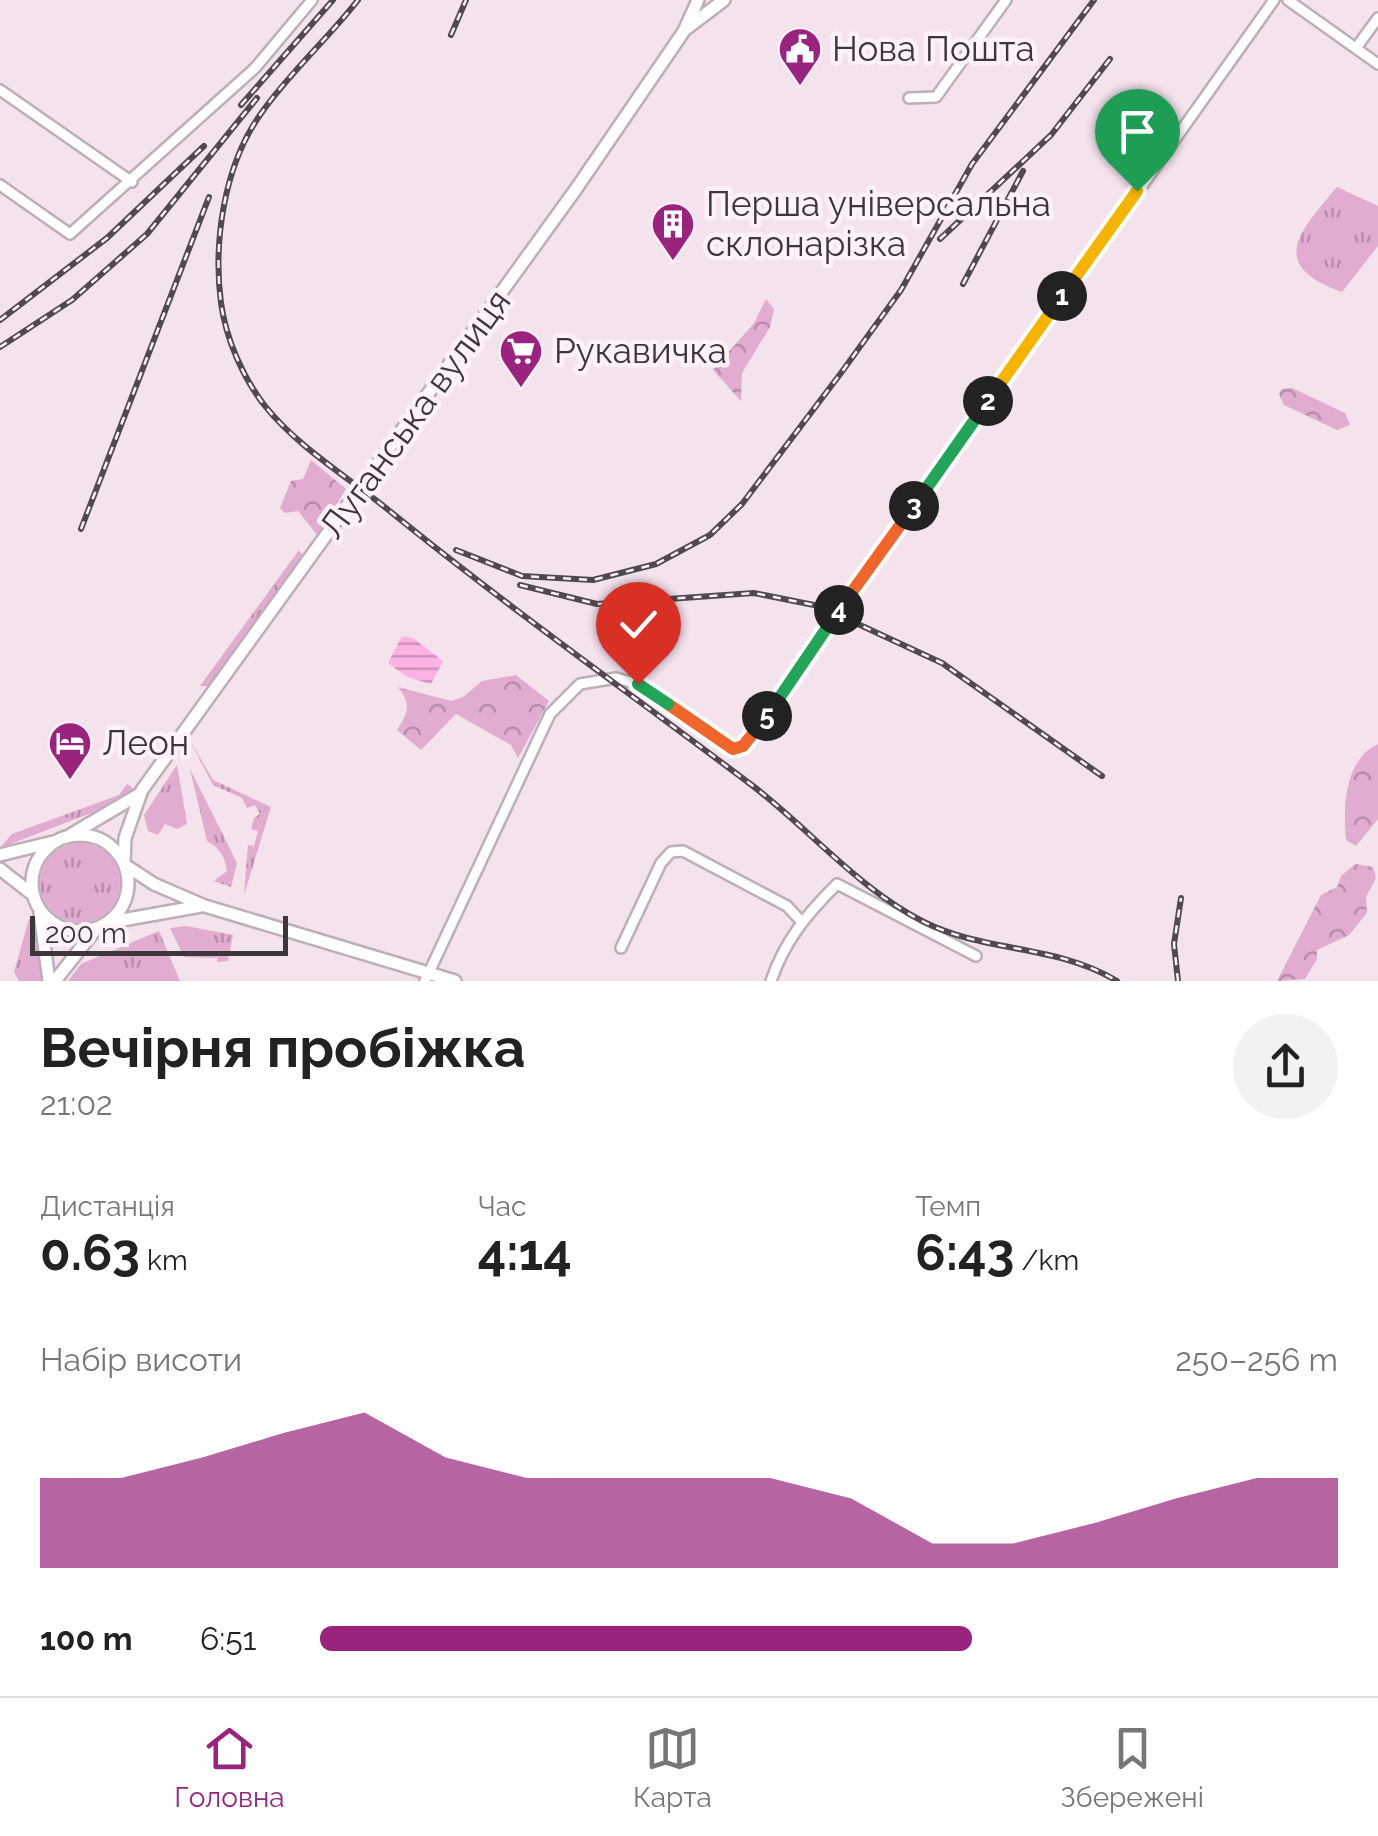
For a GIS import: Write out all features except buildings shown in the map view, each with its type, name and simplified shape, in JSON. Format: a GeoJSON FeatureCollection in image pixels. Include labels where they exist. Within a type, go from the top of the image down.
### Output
{"type":"FeatureCollection","features":[{"type":"Feature","properties":{"kind":"main road","name":"Луганська вулиця"},"geometry":{"type":"LineString","coordinates":[[124,864],[125,838],[141,792],[396,444],[684,31],[698,0]]}},
{"type":"Feature","properties":{"kind":"main road"},"geometry":{"type":"LineString","coordinates":[[684,31],[710,0]]}},
{"type":"Feature","properties":{"kind":"main road","name":"Луганська вулиця"},"geometry":{"type":"LineString","coordinates":[[684,31],[724,0]]}},
{"type":"Feature","properties":{"kind":"main road","name":"Луганська вулиця"},"geometry":{"type":"LineString","coordinates":[[63,838],[141,792]]}},
{"type":"Feature","properties":{"kind":"main road"},"geometry":{"type":"LineString","coordinates":[[0,855],[63,838],[99,838],[124,864],[154,884],[205,906],[427,976],[455,981]]}},
{"type":"Feature","properties":{"kind":"main road"},"geometry":{"type":"LineString","coordinates":[[52,981],[34,895],[38,863],[63,838]]}},
{"type":"Feature","properties":{"kind":"main road"},"geometry":{"type":"LineString","coordinates":[[52,981],[126,895],[124,864]]}},
{"type":"Feature","properties":{"kind":"main road"},"geometry":{"type":"LineString","coordinates":[[0,869],[34,895]]}},
{"type":"Feature","properties":{"kind":"main road"},"geometry":{"type":"LineString","coordinates":[[38,909],[64,928],[103,925],[205,906]]}},
{"type":"Feature","properties":{"kind":"street"},"geometry":{"type":"LineString","coordinates":[[0,185],[70,234],[255,68],[312,0]]}},
{"type":"Feature","properties":{"kind":"street"},"geometry":{"type":"LineString","coordinates":[[909,98],[936,97],[1006,0]]}},
{"type":"Feature","properties":{"kind":"street"},"geometry":{"type":"LineString","coordinates":[[427,976],[550,714],[580,684],[616,678],[629,680],[727,747],[737,748],[747,742],[1274,0]]}},
{"type":"Feature","properties":{"kind":"street"},"geometry":{"type":"LineString","coordinates":[[1288,0],[1378,64]]}},
{"type":"Feature","properties":{"kind":"street"},"geometry":{"type":"LineString","coordinates":[[1356,48],[1378,18]]}},
{"type":"Feature","properties":{"kind":"street"},"geometry":{"type":"LineString","coordinates":[[0,90],[132,182]]}},
{"type":"Feature","properties":{"kind":"street"},"geometry":{"type":"LineString","coordinates":[[621,948],[661,863],[671,852],[683,851],[787,906],[800,920]]}},
{"type":"Feature","properties":{"kind":"street"},"geometry":{"type":"LineString","coordinates":[[771,981],[781,952],[798,933],[800,920],[837,884],[976,956]]}},
{"type":"Feature","properties":{"kind":"green space"},"geometry":{"type":"Polygon","coordinates":[[[1337,187],[1378,206],[1378,246],[1342,292],[1318,282],[1297,259],[1302,232],[1337,187]]]}},
{"type":"Feature","properties":{"kind":"green space"},"geometry":{"type":"Polygon","coordinates":[[[766,299],[774,309],[770,327],[742,373],[741,401],[713,370],[754,323],[766,299]]]}},
{"type":"Feature","properties":{"kind":"green space"},"geometry":{"type":"Polygon","coordinates":[[[1292,388],[1345,413],[1350,425],[1337,430],[1284,405],[1279,394],[1282,389],[1292,388]]]}},
{"type":"Feature","properties":{"kind":"green space"},"geometry":{"type":"Polygon","coordinates":[[[311,460],[346,489],[318,536],[298,511],[285,513],[280,508],[291,481],[303,479],[311,460]]]}},
{"type":"Feature","properties":{"kind":"green space"},"geometry":{"type":"Polygon","coordinates":[[[299,550],[304,557],[211,686],[200,686],[299,550]]]}},
{"type":"Feature","properties":{"kind":"green space"},"geometry":{"type":"Polygon","coordinates":[[[516,675],[549,701],[518,758],[511,745],[456,714],[421,750],[397,730],[407,708],[398,687],[451,701],[463,697],[482,681],[516,675]]]}},
{"type":"Feature","properties":{"kind":"green space"},"geometry":{"type":"Polygon","coordinates":[[[189,739],[213,780],[271,807],[244,895],[248,845],[254,846],[258,831],[251,829],[254,818],[260,814],[255,805],[247,808],[242,798],[213,785],[189,739]]]}},
{"type":"Feature","properties":{"kind":"green space"},"geometry":{"type":"Polygon","coordinates":[[[1378,744],[1378,819],[1356,846],[1346,840],[1348,786],[1358,761],[1378,744]]]}},
{"type":"Feature","properties":{"kind":"green space"},"geometry":{"type":"Polygon","coordinates":[[[177,765],[187,824],[177,829],[165,824],[158,835],[148,831],[144,815],[177,765]]]}},
{"type":"Feature","properties":{"kind":"green space"},"geometry":{"type":"Polygon","coordinates":[[[190,769],[237,863],[231,887],[214,881],[227,871],[226,866],[219,850],[207,841],[190,769]]]}},
{"type":"Feature","properties":{"kind":"green space"},"geometry":{"type":"Polygon","coordinates":[[[127,784],[133,788],[115,804],[0,848],[12,834],[119,795],[127,784]]]}},
{"type":"Feature","properties":{"kind":"green space"},"geometry":{"type":"Polygon","coordinates":[[[72,843],[88,843],[109,854],[120,883],[109,912],[88,923],[72,923],[58,917],[46,905],[40,891],[40,875],[46,861],[58,849],[72,843]]]}},
{"type":"Feature","properties":{"kind":"green space"},"geometry":{"type":"Polygon","coordinates":[[[1355,864],[1373,867],[1376,878],[1366,897],[1367,913],[1349,935],[1317,950],[1317,959],[1305,979],[1277,981],[1321,895],[1337,887],[1341,876],[1355,864]]]}},
{"type":"Feature","properties":{"kind":"green space"},"geometry":{"type":"Polygon","coordinates":[[[29,919],[37,922],[41,981],[19,981],[14,972],[29,919]]]}},
{"type":"Feature","properties":{"kind":"green space"},"geometry":{"type":"Polygon","coordinates":[[[186,926],[233,935],[228,961],[184,957],[170,928],[186,926]]]}},
{"type":"Feature","properties":{"kind":"green space"},"geometry":{"type":"Polygon","coordinates":[[[159,931],[180,981],[68,981],[81,964],[159,931]]]}},
{"type":"Feature","properties":{"kind":"shaded area"},"geometry":{"type":"Polygon","coordinates":[[[402,636],[413,638],[443,661],[431,684],[407,677],[388,663],[402,636]]]}},
{"type":"Feature","properties":{"kind":"railway"},"geometry":{"type":"LineString","coordinates":[[241,105],[333,0]]}},
{"type":"Feature","properties":{"kind":"railway"},"geometry":{"type":"LineString","coordinates":[[358,0],[260,115],[238,157],[224,205],[219,255],[223,317],[237,358],[265,406],[323,460],[753,786],[856,876],[900,908],[948,932],[1070,961],[1117,981]]}},
{"type":"Feature","properties":{"kind":"railway"},"geometry":{"type":"LineString","coordinates":[[451,35],[466,0]]}},
{"type":"Feature","properties":{"kind":"railway"},"geometry":{"type":"LineString","coordinates":[[456,550],[522,576],[593,580],[656,564],[710,535],[742,504],[901,290],[972,164],[1094,0]]}},
{"type":"Feature","properties":{"kind":"railway"},"geometry":{"type":"LineString","coordinates":[[940,239],[1051,135],[1110,59]]}},
{"type":"Feature","properties":{"kind":"railway"},"geometry":{"type":"LineString","coordinates":[[0,347],[72,300],[147,234],[257,98]]}},
{"type":"Feature","properties":{"kind":"railway"},"geometry":{"type":"LineString","coordinates":[[0,320],[107,238],[204,146]]}},
{"type":"Feature","properties":{"kind":"railway"},"geometry":{"type":"LineString","coordinates":[[963,284],[1023,171]]}},
{"type":"Feature","properties":{"kind":"railway"},"geometry":{"type":"LineString","coordinates":[[81,529],[209,197]]}},
{"type":"Feature","properties":{"kind":"railway"},"geometry":{"type":"LineString","coordinates":[[520,585],[597,604],[754,593],[819,606],[942,663],[1102,776]]}},
{"type":"Feature","properties":{"kind":"railway"},"geometry":{"type":"LineString","coordinates":[[1178,981],[1174,944],[1181,898]]}},
{"type":"Feature","properties":{"kind":"place","name":"Нова Пошта"},"geometry":{"type":"Point","coordinates":[800,87]}},
{"type":"Feature","properties":{"kind":"place","name":"Перша універсальна склонарізка"},"geometry":{"type":"Point","coordinates":[673,262]}},
{"type":"Feature","properties":{"kind":"place","name":"Рукавичка"},"geometry":{"type":"Point","coordinates":[521,389]}},
{"type":"Feature","properties":{"kind":"place","name":"Леон"},"geometry":{"type":"Point","coordinates":[70,781]}},
{"type":"Feature","properties":{"kind":"route"},"geometry":{"type":"LineString","coordinates":[[638,684],[727,747],[743,746],[1137,191]]}}]}
